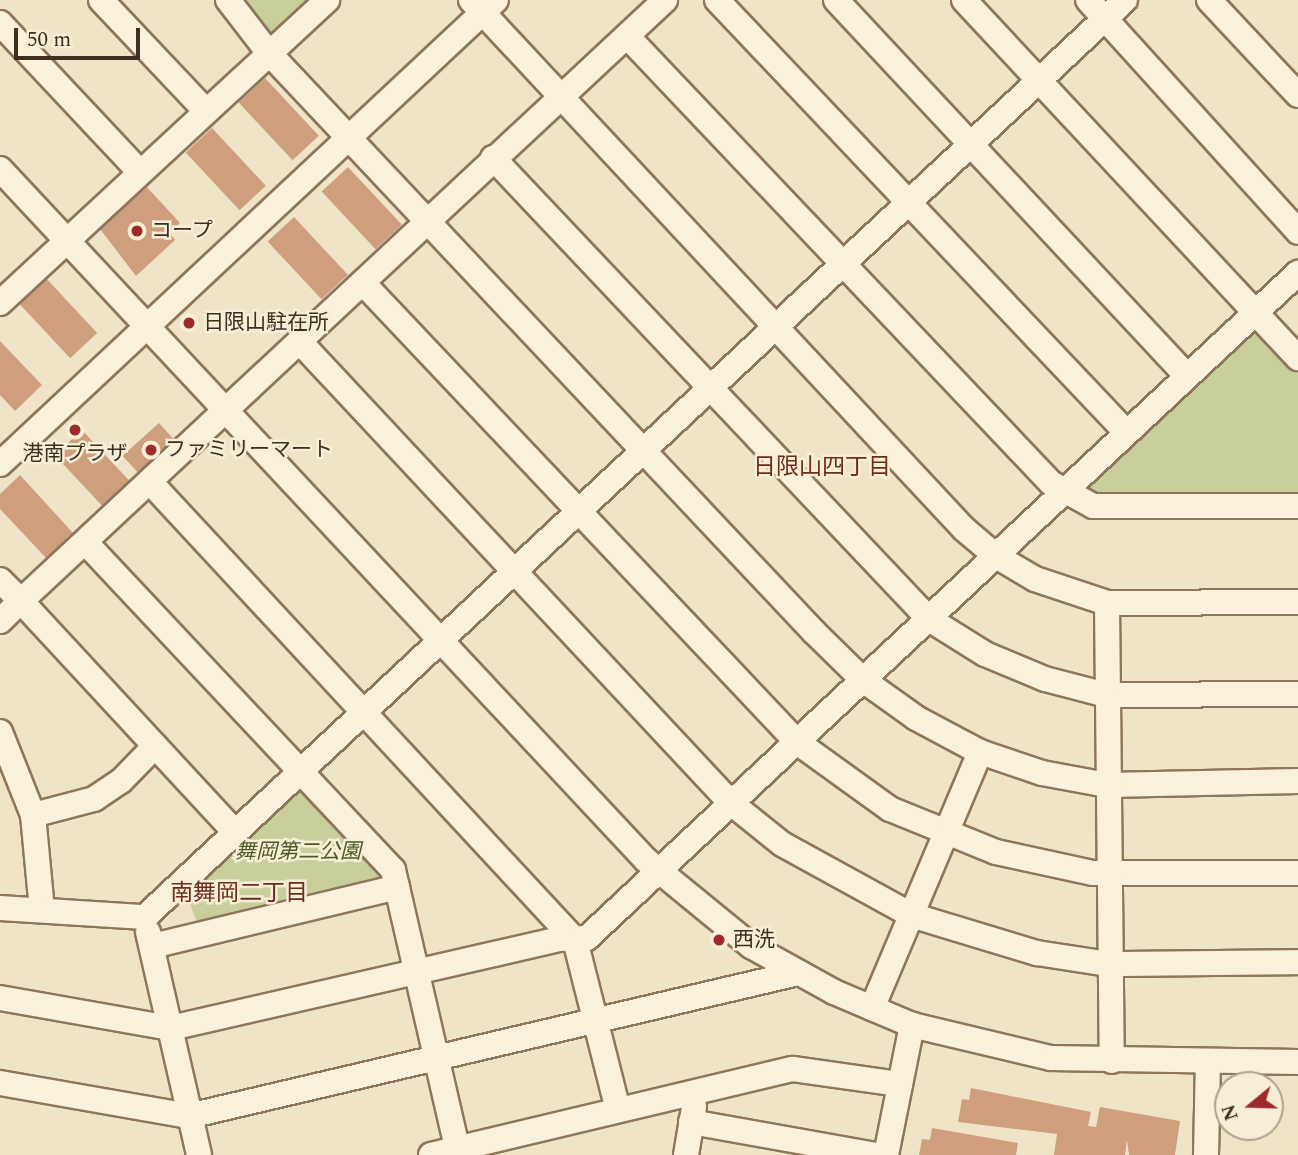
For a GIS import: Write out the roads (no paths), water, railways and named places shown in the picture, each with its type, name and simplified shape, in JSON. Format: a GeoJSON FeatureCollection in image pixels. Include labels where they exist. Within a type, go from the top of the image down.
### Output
{"type":"FeatureCollection","features":[{"type":"Feature","properties":{"kind":"street"},"geometry":{"type":"LineString","coordinates":[[101,0],[206,111]]}},
{"type":"Feature","properties":{"kind":"street"},"geometry":{"type":"LineString","coordinates":[[228,0],[268,52],[863,680],[944,738],[1042,773],[1107,785],[1298,781]]}},
{"type":"Feature","properties":{"kind":"street"},"geometry":{"type":"LineString","coordinates":[[0,303],[327,0]]}},
{"type":"Feature","properties":{"kind":"street"},"geometry":{"type":"LineString","coordinates":[[0,621],[87,544],[493,158],[665,0]]}},
{"type":"Feature","properties":{"kind":"street"},"geometry":{"type":"LineString","coordinates":[[717,0],[1126,432]]}},
{"type":"Feature","properties":{"kind":"street"},"geometry":{"type":"LineString","coordinates":[[836,0],[1187,376]]}},
{"type":"Feature","properties":{"kind":"street"},"geometry":{"type":"LineString","coordinates":[[964,0],[1258,311],[1298,358]]}},
{"type":"Feature","properties":{"kind":"street"},"geometry":{"type":"LineString","coordinates":[[1088,0],[1298,232]]}},
{"type":"Feature","properties":{"kind":"street"},"geometry":{"type":"LineString","coordinates":[[0,908],[145,917],[1125,0]]}},
{"type":"Feature","properties":{"kind":"street"},"geometry":{"type":"LineString","coordinates":[[1209,0],[1298,95]]}},
{"type":"Feature","properties":{"kind":"street"},"geometry":{"type":"LineString","coordinates":[[0,464],[350,136],[482,5],[559,97],[996,556],[1035,579],[1107,603],[1298,602]]}},
{"type":"Feature","properties":{"kind":"street"},"geometry":{"type":"LineString","coordinates":[[0,23],[141,172]]}},
{"type":"Feature","properties":{"kind":"street"},"geometry":{"type":"LineString","coordinates":[[627,36],[842,265],[1064,491],[1093,506],[1298,506]]}},
{"type":"Feature","properties":{"kind":"street"},"geometry":{"type":"LineString","coordinates":[[493,158],[708,391],[929,619],[985,654],[1045,679],[1107,695],[1298,694]]}},
{"type":"Feature","properties":{"kind":"street"},"geometry":{"type":"LineString","coordinates":[[0,169],[149,325],[438,643],[659,872],[704,913],[798,973],[912,1025],[1051,1058],[1208,1063],[1298,1062]]}},
{"type":"Feature","properties":{"kind":"street"},"geometry":{"type":"LineString","coordinates":[[0,999],[171,1028],[587,938],[1298,273]]}},
{"type":"Feature","properties":{"kind":"street"},"geometry":{"type":"LineString","coordinates":[[363,283],[797,742],[890,809],[945,834],[996,852],[1107,875],[1298,873]]}},
{"type":"Feature","properties":{"kind":"street"},"geometry":{"type":"LineString","coordinates":[[300,342],[731,803],[782,844],[911,915],[958,934],[1037,953],[1109,964],[1298,962]]}},
{"type":"Feature","properties":{"kind":"street"},"geometry":{"type":"LineString","coordinates":[[151,483],[366,711],[575,940],[598,1021],[618,1110]]}},
{"type":"Feature","properties":{"kind":"street"},"geometry":{"type":"LineString","coordinates":[[87,544],[393,870],[457,1153]]}},
{"type":"Feature","properties":{"kind":"street"},"geometry":{"type":"LineString","coordinates":[[0,580],[235,832]]}},
{"type":"Feature","properties":{"kind":"street"},"geometry":{"type":"LineString","coordinates":[[1107,603],[1107,875],[1112,1061]]}},
{"type":"Feature","properties":{"kind":"street"},"geometry":{"type":"LineString","coordinates":[[0,732],[33,814],[43,910]]}},
{"type":"Feature","properties":{"kind":"street"},"geometry":{"type":"LineString","coordinates":[[33,814],[94,799],[121,781],[155,746]]}},
{"type":"Feature","properties":{"kind":"street"},"geometry":{"type":"LineString","coordinates":[[872,1008],[981,752]]}},
{"type":"Feature","properties":{"kind":"street"},"geometry":{"type":"LineString","coordinates":[[152,946],[397,887]]}},
{"type":"Feature","properties":{"kind":"street"},"geometry":{"type":"LineString","coordinates":[[145,917],[199,1155]]}},
{"type":"Feature","properties":{"kind":"street"},"geometry":{"type":"LineString","coordinates":[[0,1083],[189,1116],[798,973]]}},
{"type":"Feature","properties":{"kind":"street"},"geometry":{"type":"LineString","coordinates":[[886,1155],[912,1025]]}},
{"type":"Feature","properties":{"kind":"street"},"geometry":{"type":"LineString","coordinates":[[1206,1155],[1208,1063]]}},
{"type":"Feature","properties":{"kind":"street"},"geometry":{"type":"LineString","coordinates":[[431,1155],[457,1153],[618,1110],[807,1069],[900,1084]]}},
{"type":"Feature","properties":{"kind":"street"},"geometry":{"type":"LineString","coordinates":[[686,1155],[696,1092]]}},
{"type":"Feature","properties":{"kind":"street"},"geometry":{"type":"LineString","coordinates":[[691,1122],[876,1155]]}},
{"type":"Feature","properties":{"kind":"place","name":"コープ"},"geometry":{"type":"Point","coordinates":[137,231]}},
{"type":"Feature","properties":{"kind":"place","name":"日限山駐在所"},"geometry":{"type":"Point","coordinates":[189,323]}},
{"type":"Feature","properties":{"kind":"place","name":"港南プラザ"},"geometry":{"type":"Point","coordinates":[75,430]}},
{"type":"Feature","properties":{"kind":"place","name":"ファミリーマート"},"geometry":{"type":"Point","coordinates":[151,450]}},
{"type":"Feature","properties":{"kind":"place","name":"西洗"},"geometry":{"type":"Point","coordinates":[719,940]}},
{"type":"Feature","properties":{"kind":"district","name":"日限山四丁目"},"geometry":{"type":"Point","coordinates":[822,468]}},
{"type":"Feature","properties":{"kind":"district","name":"南舞岡二丁目"},"geometry":{"type":"Point","coordinates":[239,894]}},
{"type":"Feature","properties":{"kind":"park label","name":"舞岡第二公園"},"geometry":{"type":"Point","coordinates":[298,852]}}]}
